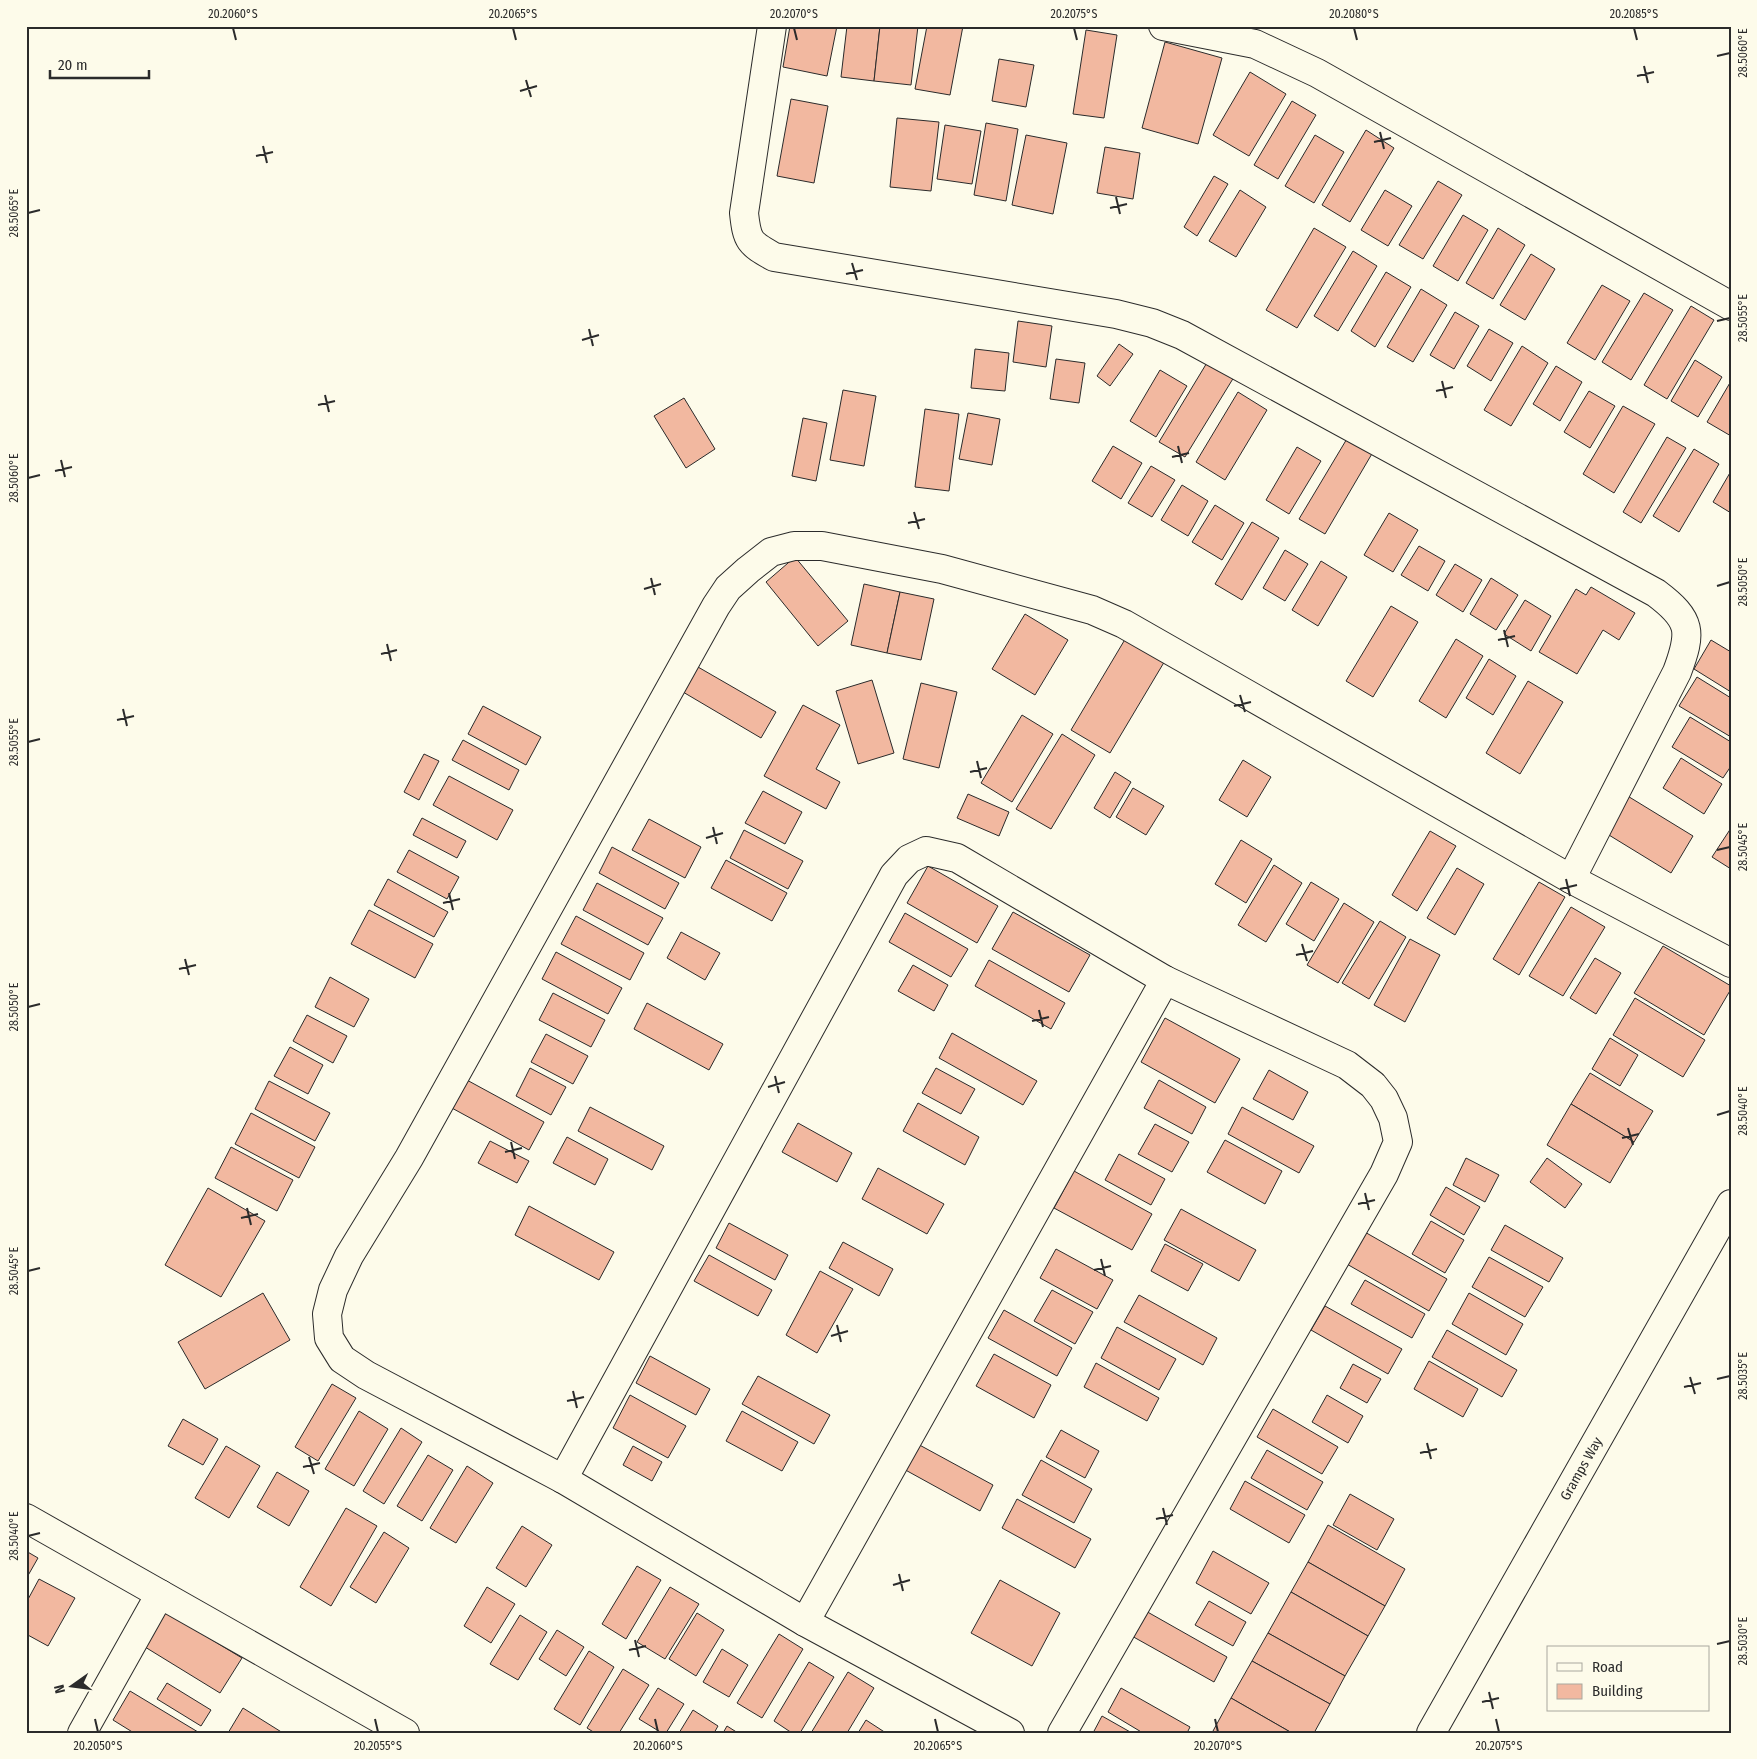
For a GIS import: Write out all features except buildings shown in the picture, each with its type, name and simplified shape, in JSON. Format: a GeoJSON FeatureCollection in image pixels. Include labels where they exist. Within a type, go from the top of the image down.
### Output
{"type":"FeatureCollection","features":[{"type":"Feature","properties":{"kind":"street"},"geometry":{"type":"LineString","coordinates":[[772,26],[744,213],[747,235],[755,247],[774,257],[1116,314],[1182,335],[1656,593],[1670,603],[1680,614],[1688,632],[1686,648],[1677,672],[1571,879]]}},
{"type":"Feature","properties":{"kind":"street"},"geometry":{"type":"LineString","coordinates":[[1163,26],[1254,44],[1287,58],[1334,82],[1731,306]]}},
{"type":"Feature","properties":{"kind":"street"},"geometry":{"type":"LineString","coordinates":[[1010,1733],[805,1622],[563,1480],[366,1375],[342,1360],[329,1338],[326,1314],[333,1290],[349,1256],[409,1158],[716,606],[728,588],[771,552],[794,546],[822,546],[942,569],[1092,610],[1124,624],[1571,879],[1731,963]]}},
{"type":"Feature","properties":{"kind":"street"},"geometry":{"type":"LineString","coordinates":[[563,1480],[894,875],[909,858],[926,850],[957,858],[1165,980],[1347,1065],[1373,1085],[1384,1099],[1393,1118],[1398,1142],[1384,1174],[1062,1733]]}},
{"type":"Feature","properties":{"kind":"street"},"geometry":{"type":"LineString","coordinates":[[805,1622],[1165,980]]}},
{"type":"Feature","properties":{"kind":"street","name":"Gramps Way"},"geometry":{"type":"LineString","coordinates":[[1430,1733],[1731,1204]]}},
{"type":"Feature","properties":{"kind":"street"},"geometry":{"type":"LineString","coordinates":[[26,1518],[405,1733]]}},
{"type":"Feature","properties":{"kind":"street"},"geometry":{"type":"LineString","coordinates":[[82,1733],[160,1594]]}}]}
